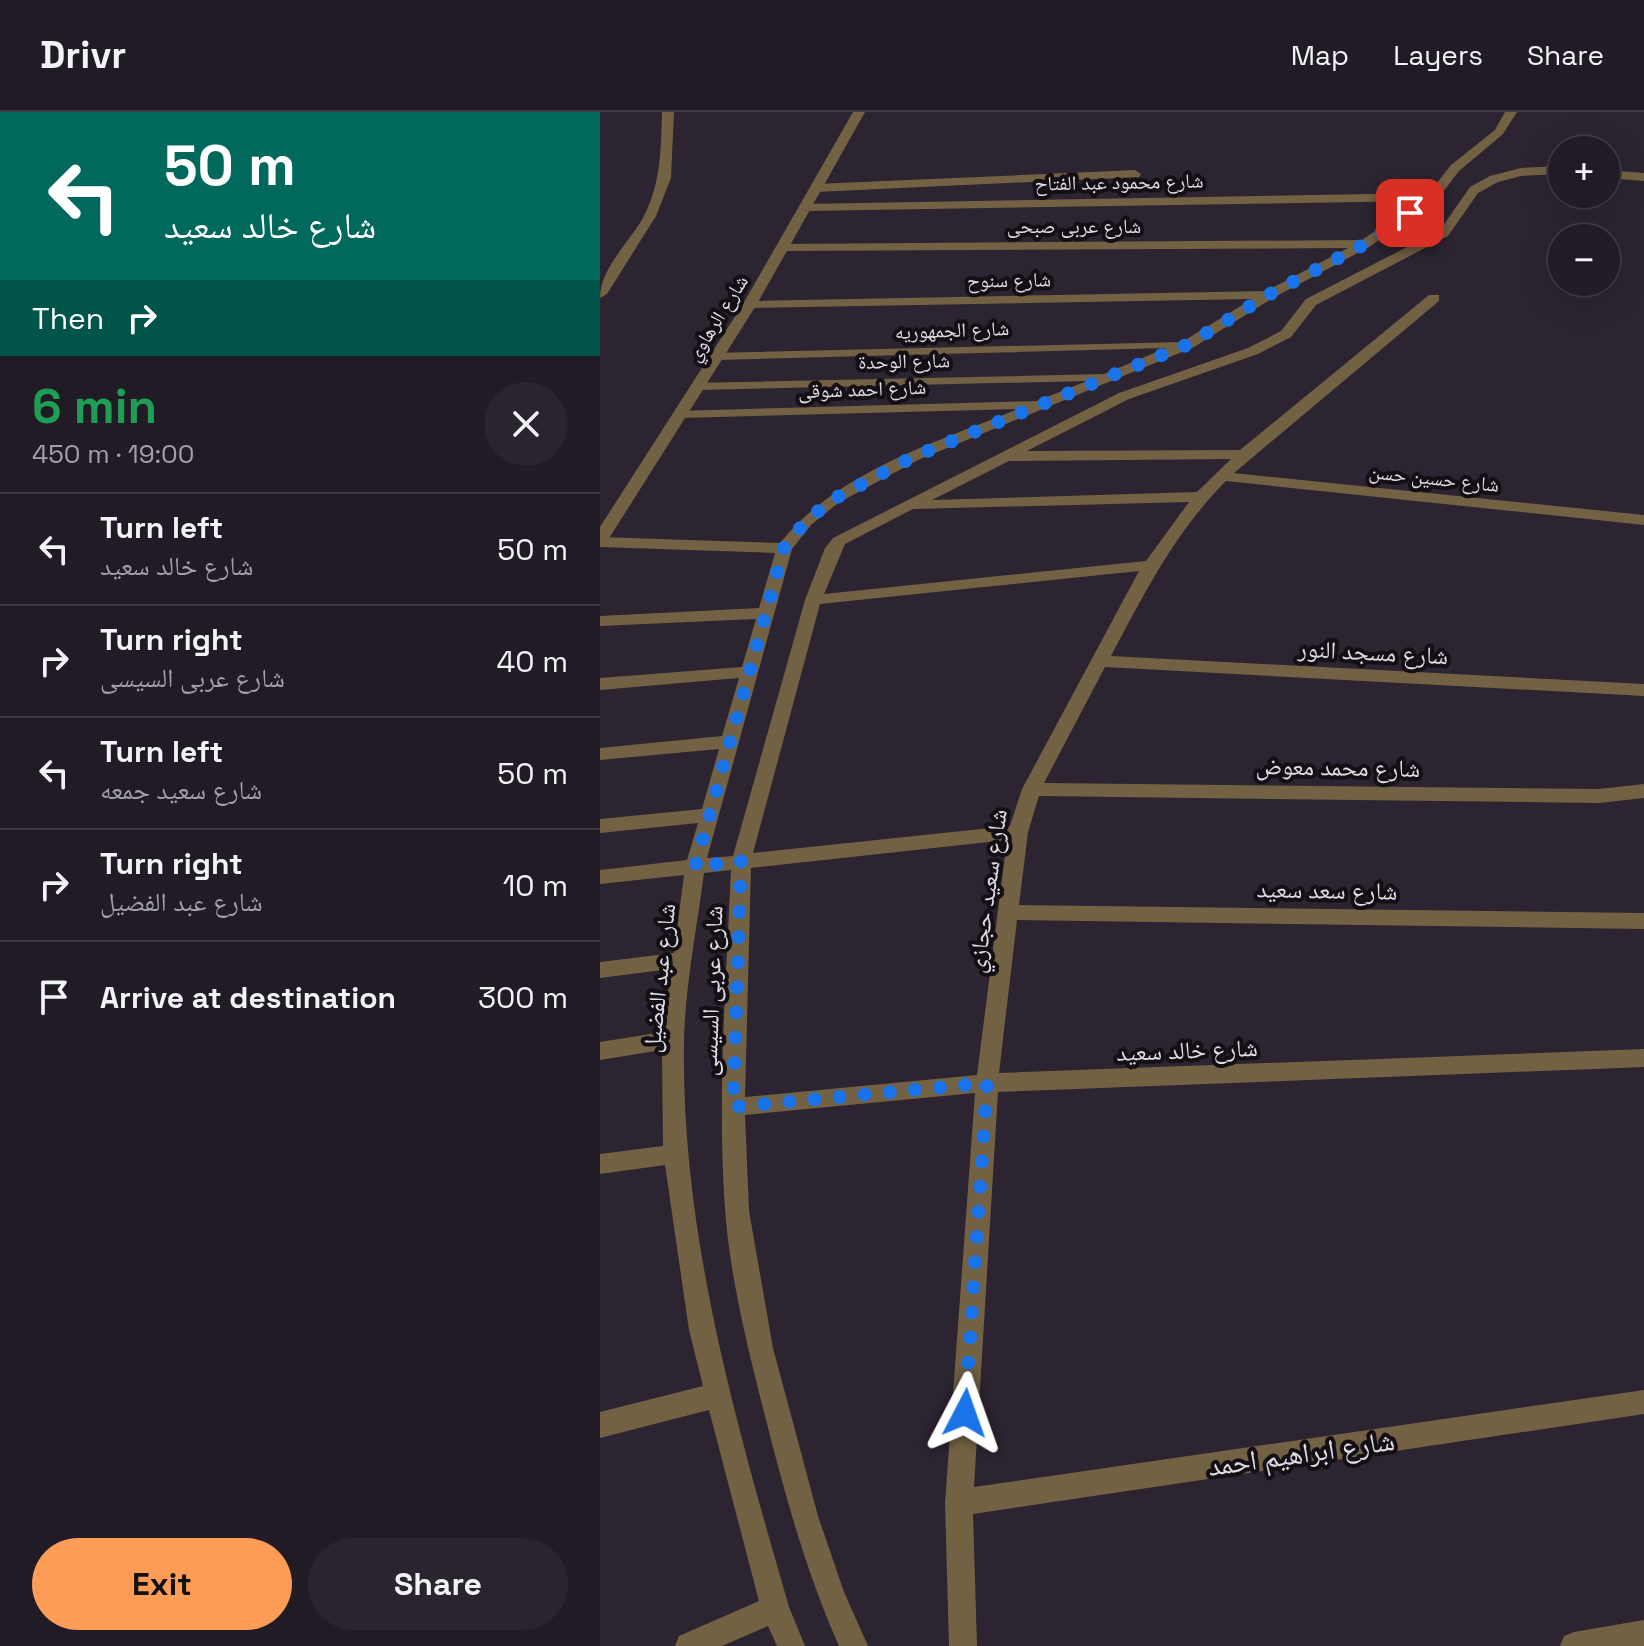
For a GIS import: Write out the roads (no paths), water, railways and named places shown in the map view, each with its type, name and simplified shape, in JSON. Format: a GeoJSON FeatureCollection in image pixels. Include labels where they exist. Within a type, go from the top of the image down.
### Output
{"type":"FeatureCollection","features":[{"type":"Feature","properties":{"kind":"street"},"geometry":{"type":"LineString","coordinates":[[600,294],[650,216],[665,178],[668,112]]}},
{"type":"Feature","properties":{"kind":"street","name":"شارع الرهاوي"},"geometry":{"type":"LineString","coordinates":[[600,541],[750,304],[859,112]]}},
{"type":"Feature","properties":{"kind":"street","name":"شارع عبد الفضيل"},"geometry":{"type":"LineString","coordinates":[[791,1646],[775,1608],[702,1330],[675,1154],[673,1039],[695,867],[784,548],[805,522],[832,500],[913,457],[1189,344],[1268,295],[1365,244],[1433,197],[1455,168],[1499,132],[1511,112]]}},
{"type":"Feature","properties":{"kind":"street","name":"شارع عربى السيسى"},"geometry":{"type":"LineString","coordinates":[[854,1646],[831,1596],[804,1516],[760,1348],[737,1211],[733,1107],[741,861],[813,600],[836,544],[1124,396],[1253,351],[1286,334],[1311,302],[1444,233],[1474,190],[1494,179],[1521,172],[1548,171]]}},
{"type":"Feature","properties":{"kind":"street"},"geometry":{"type":"LineString","coordinates":[[816,188],[1135,174]]}},
{"type":"Feature","properties":{"kind":"street"},"geometry":{"type":"LineString","coordinates":[[1620,175],[1644,177]]}},
{"type":"Feature","properties":{"kind":"street","name":"شارع محمود عبد الفتاح"},"geometry":{"type":"LineString","coordinates":[[806,207],[1433,197]]}},
{"type":"Feature","properties":{"kind":"street","name":"شارع عربى صبحى"},"geometry":{"type":"LineString","coordinates":[[783,247],[1365,244]]}},
{"type":"Feature","properties":{"kind":"street","name":"شارع سنوح"},"geometry":{"type":"LineString","coordinates":[[750,304],[1268,295]]}},
{"type":"Feature","properties":{"kind":"street","name":"شارع سعيد حجازي"},"geometry":{"type":"LineString","coordinates":[[963,1646],[959,1503],[987,1083],[1018,832],[1031,789],[1151,565],[1201,497],[1244,454],[1434,298]]}},
{"type":"Feature","properties":{"kind":"street","name":"شارع الجمهوريه"},"geometry":{"type":"LineString","coordinates":[[717,356],[1189,344]]}},
{"type":"Feature","properties":{"kind":"street","name":"شارع الوحدة"},"geometry":{"type":"LineString","coordinates":[[698,386],[1111,376]]}},
{"type":"Feature","properties":{"kind":"street","name":"شارع احمد شوقى"},"geometry":{"type":"LineString","coordinates":[[681,414],[1044,403]]}},
{"type":"Feature","properties":{"kind":"street"},"geometry":{"type":"LineString","coordinates":[[1005,456],[1244,454]]}},
{"type":"Feature","properties":{"kind":"street","name":"شارع حسين حسن"},"geometry":{"type":"LineString","coordinates":[[1221,476],[1644,520]]}},
{"type":"Feature","properties":{"kind":"street"},"geometry":{"type":"LineString","coordinates":[[907,505],[1201,497]]}},
{"type":"Feature","properties":{"kind":"street"},"geometry":{"type":"LineString","coordinates":[[600,541],[784,548]]}},
{"type":"Feature","properties":{"kind":"street"},"geometry":{"type":"LineString","coordinates":[[813,600],[1151,565]]}},
{"type":"Feature","properties":{"kind":"street"},"geometry":{"type":"LineString","coordinates":[[600,621],[765,613]]}},
{"type":"Feature","properties":{"kind":"street","name":"شارع مسجد النور"},"geometry":{"type":"LineString","coordinates":[[1100,661],[1644,690]]}},
{"type":"Feature","properties":{"kind":"street"},"geometry":{"type":"LineString","coordinates":[[600,684],[747,672]]}},
{"type":"Feature","properties":{"kind":"street"},"geometry":{"type":"LineString","coordinates":[[600,754],[729,742]]}},
{"type":"Feature","properties":{"kind":"street","name":"شارع محمد معوض"},"geometry":{"type":"LineString","coordinates":[[1031,789],[1599,796],[1644,791]]}},
{"type":"Feature","properties":{"kind":"street"},"geometry":{"type":"LineString","coordinates":[[600,826],[709,815]]}},
{"type":"Feature","properties":{"kind":"street"},"geometry":{"type":"LineString","coordinates":[[600,877],[1018,832]]}},
{"type":"Feature","properties":{"kind":"street","name":"شارع سعد سعيد"},"geometry":{"type":"LineString","coordinates":[[1009,912],[1644,921]]}},
{"type":"Feature","properties":{"kind":"street"},"geometry":{"type":"LineString","coordinates":[[600,970],[683,960]]}},
{"type":"Feature","properties":{"kind":"street"},"geometry":{"type":"LineString","coordinates":[[600,1051],[673,1039]]}},
{"type":"Feature","properties":{"kind":"street","name":"شارع خالد سعيد"},"geometry":{"type":"LineString","coordinates":[[733,1107],[987,1083],[1644,1058]]}},
{"type":"Feature","properties":{"kind":"street"},"geometry":{"type":"LineString","coordinates":[[600,1164],[675,1154]]}},
{"type":"Feature","properties":{"kind":"street"},"geometry":{"type":"LineString","coordinates":[[600,1425],[718,1395]]}},
{"type":"Feature","properties":{"kind":"street","name":"شارع ابراهيم احمد"},"geometry":{"type":"LineString","coordinates":[[959,1503],[1644,1402]]}},
{"type":"Feature","properties":{"kind":"street"},"geometry":{"type":"LineString","coordinates":[[689,1646],[775,1608]]}},
{"type":"Feature","properties":{"kind":"street"},"geometry":{"type":"LineString","coordinates":[[1574,1646],[1644,1634]]}}]}
